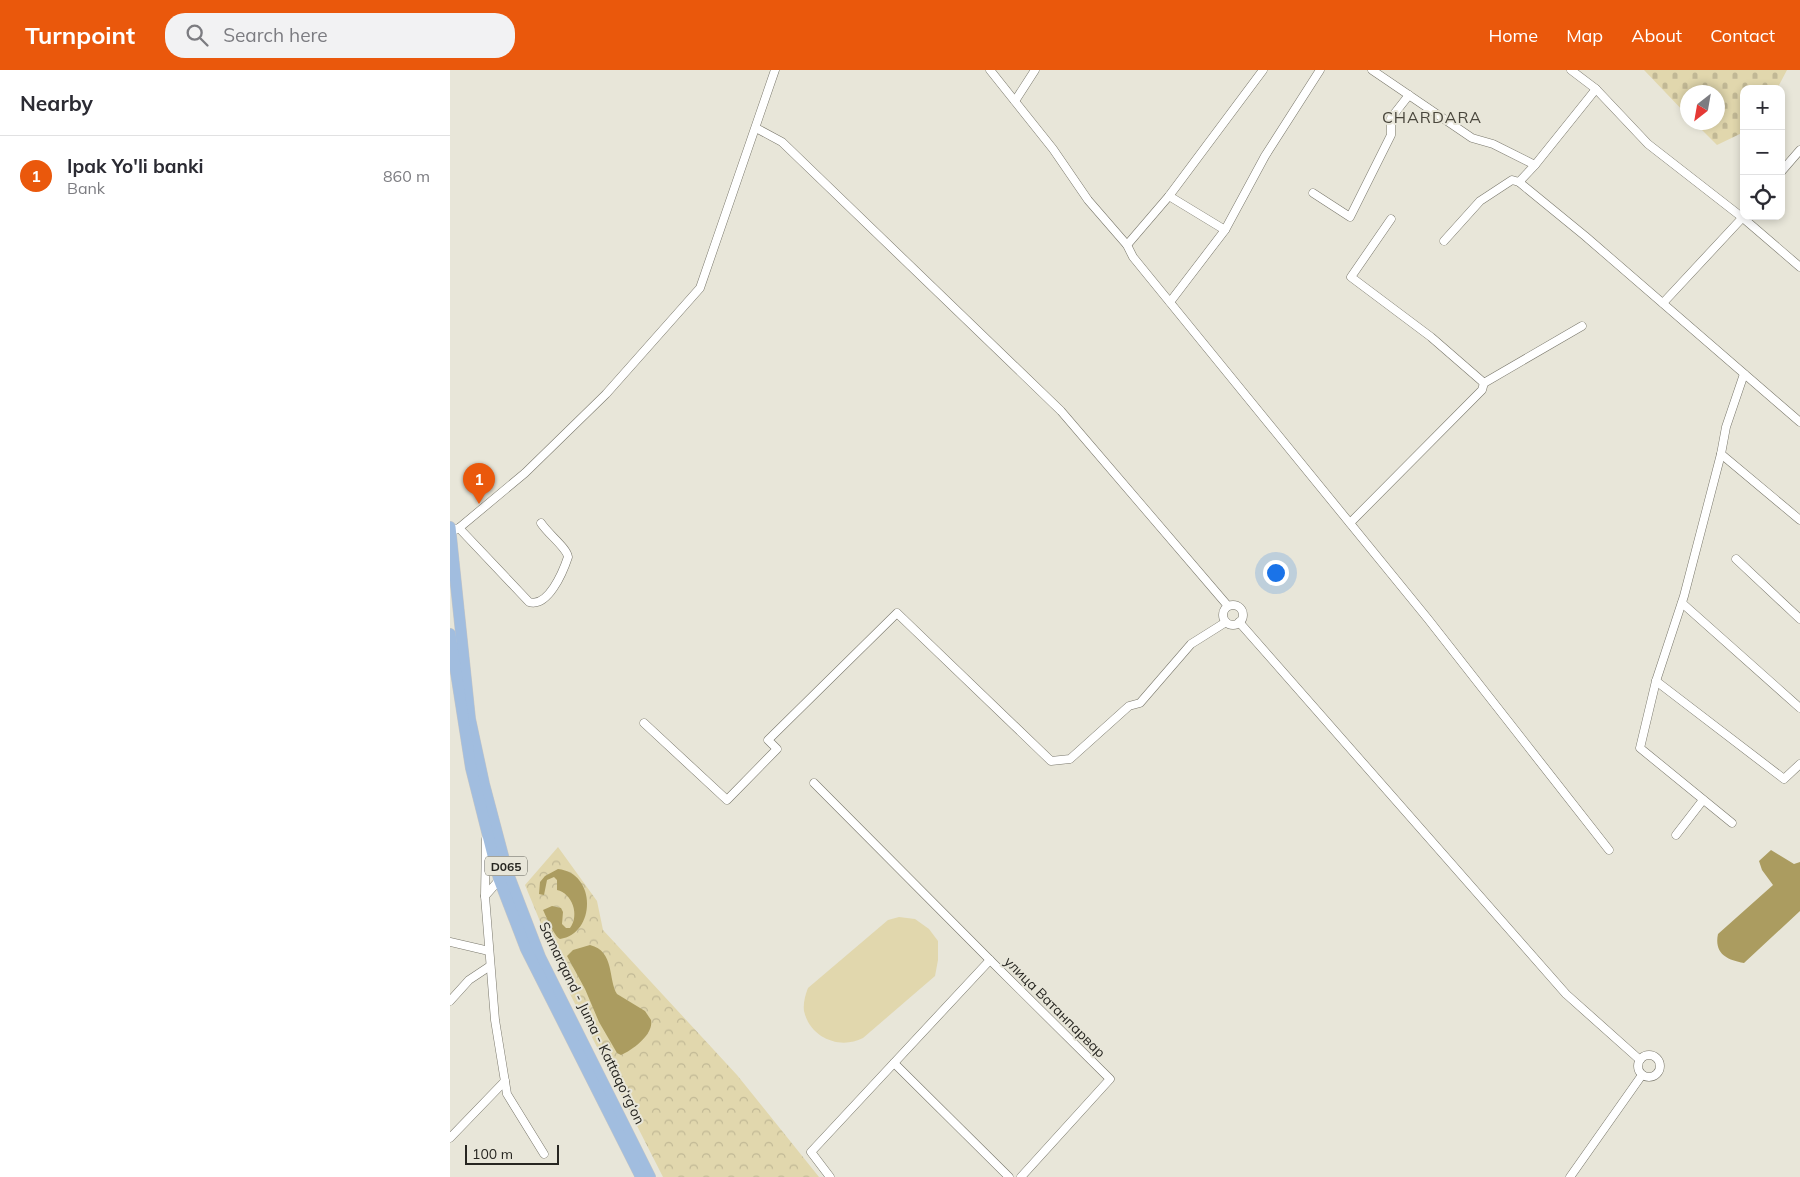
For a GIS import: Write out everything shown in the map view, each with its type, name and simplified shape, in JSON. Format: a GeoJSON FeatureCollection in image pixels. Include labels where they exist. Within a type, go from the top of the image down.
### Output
{"type":"FeatureCollection","features":[{"type":"Feature","properties":{"kind":"main road","name":"Samarqand - Juma - Kattaqo‘rg‘on"},"geometry":{"type":"LineString","coordinates":[[452,530],[470,719],[503,875],[540,957],[650,1177]]}},
{"type":"Feature","properties":{"kind":"main road","name":"Samarqand - Juma - Kattaqo‘rg‘on"},"geometry":{"type":"LineString","coordinates":[[450,634],[462,719],[486,832],[534,964],[641,1177]]}},
{"type":"Feature","properties":{"kind":"street"},"geometry":{"type":"LineString","coordinates":[[541,523],[547,534],[567,551],[568,557],[547,598],[535,604],[529,602],[452,530],[525,472],[606,394],[656,341],[700,288],[775,70]]}},
{"type":"Feature","properties":{"kind":"street"},"geometry":{"type":"LineString","coordinates":[[990,70],[1053,148],[1088,200],[1127,245],[1133,257],[1350,523],[1610,850]]}},
{"type":"Feature","properties":{"kind":"street"},"geometry":{"type":"LineString","coordinates":[[1015,101],[1035,70]]}},
{"type":"Feature","properties":{"kind":"street"},"geometry":{"type":"LineString","coordinates":[[1127,245],[1169,196],[1263,70]]}},
{"type":"Feature","properties":{"kind":"street"},"geometry":{"type":"LineString","coordinates":[[1170,302],[1225,230],[1266,156],[1320,70]]}},
{"type":"Feature","properties":{"kind":"street"},"geometry":{"type":"LineString","coordinates":[[1372,70],[1472,138],[1493,144],[1535,165]]}},
{"type":"Feature","properties":{"kind":"street"},"geometry":{"type":"LineString","coordinates":[[1571,70],[1596,90],[1648,144],[1740,215]]}},
{"type":"Feature","properties":{"kind":"street"},"geometry":{"type":"LineString","coordinates":[[1519,182],[1596,90]]}},
{"type":"Feature","properties":{"kind":"street"},"geometry":{"type":"LineString","coordinates":[[1313,193],[1350,217],[1391,135],[1392,118],[1410,95]]}},
{"type":"Feature","properties":{"kind":"street"},"geometry":{"type":"LineString","coordinates":[[756,128],[782,142],[1061,411],[1228,606]]}},
{"type":"Feature","properties":{"kind":"street"},"geometry":{"type":"LineString","coordinates":[[1785,167],[1800,150]]}},
{"type":"Feature","properties":{"kind":"street"},"geometry":{"type":"LineString","coordinates":[[1444,241],[1480,201],[1512,180],[1519,182],[1663,303],[1800,422]]}},
{"type":"Feature","properties":{"kind":"street"},"geometry":{"type":"LineString","coordinates":[[1169,196],[1225,230]]}},
{"type":"Feature","properties":{"kind":"street"},"geometry":{"type":"LineString","coordinates":[[1391,220],[1351,277],[1431,337],[1484,383]]}},
{"type":"Feature","properties":{"kind":"street"},"geometry":{"type":"LineString","coordinates":[[1663,303],[1740,220]]}},
{"type":"Feature","properties":{"kind":"street"},"geometry":{"type":"LineString","coordinates":[[1746,220],[1800,267]]}},
{"type":"Feature","properties":{"kind":"street"},"geometry":{"type":"LineString","coordinates":[[1350,523],[1482,390],[1484,383],[1582,326]]}},
{"type":"Feature","properties":{"kind":"street"},"geometry":{"type":"LineString","coordinates":[[1732,823],[1640,748],[1656,681],[1682,603],[1721,454],[1726,426],[1744,374]]}},
{"type":"Feature","properties":{"kind":"street"},"geometry":{"type":"LineString","coordinates":[[1721,454],[1800,520]]}},
{"type":"Feature","properties":{"kind":"street"},"geometry":{"type":"LineString","coordinates":[[1736,559],[1800,619]]}},
{"type":"Feature","properties":{"kind":"street"},"geometry":{"type":"LineString","coordinates":[[1682,603],[1800,708]]}},
{"type":"Feature","properties":{"kind":"street"},"geometry":{"type":"LineString","coordinates":[[1234,605],[1242,610],[1242,617],[1239,622],[1231,624],[1226,622],[1223,613],[1228,606],[1234,605]]}},
{"type":"Feature","properties":{"kind":"street"},"geometry":{"type":"LineString","coordinates":[[644,723],[727,800],[777,749],[768,740],[897,613],[1051,761],[1070,759],[1130,706],[1140,703],[1191,644],[1226,622]]}},
{"type":"Feature","properties":{"kind":"street"},"geometry":{"type":"LineString","coordinates":[[1239,622],[1566,994],[1640,1060]]}},
{"type":"Feature","properties":{"kind":"street"},"geometry":{"type":"LineString","coordinates":[[1656,681],[1784,779],[1800,764]]}},
{"type":"Feature","properties":{"kind":"street"},"geometry":{"type":"LineString","coordinates":[[814,783],[990,960]]}},
{"type":"Feature","properties":{"kind":"street"},"geometry":{"type":"LineString","coordinates":[[1676,835],[1703,800]]}},
{"type":"Feature","properties":{"kind":"street"},"geometry":{"type":"LineString","coordinates":[[486,832],[485,896],[490,966],[495,1020],[505,1080],[508,1094],[544,1154]]}},
{"type":"Feature","properties":{"kind":"street"},"geometry":{"type":"LineString","coordinates":[[485,896],[503,875]]}},
{"type":"Feature","properties":{"kind":"street"},"geometry":{"type":"LineString","coordinates":[[450,942],[489,951]]}},
{"type":"Feature","properties":{"kind":"street","name":"улица Ватанпарвар"},"geometry":{"type":"LineString","coordinates":[[830,1177],[811,1152],[990,960],[1110,1079],[1021,1177]]}},
{"type":"Feature","properties":{"kind":"street"},"geometry":{"type":"LineString","coordinates":[[450,1001],[469,980],[490,966]]}},
{"type":"Feature","properties":{"kind":"street"},"geometry":{"type":"LineString","coordinates":[[1645,1056],[1652,1056],[1658,1060],[1660,1066],[1658,1073],[1652,1077],[1642,1075],[1638,1066],[1640,1060],[1645,1056]]}},
{"type":"Feature","properties":{"kind":"street"},"geometry":{"type":"LineString","coordinates":[[894,1063],[1009,1177]]}},
{"type":"Feature","properties":{"kind":"street"},"geometry":{"type":"LineString","coordinates":[[1570,1177],[1642,1075]]}},
{"type":"Feature","properties":{"kind":"street"},"geometry":{"type":"LineString","coordinates":[[450,1138],[505,1080]]}},
{"type":"Feature","properties":{"kind":"green space"},"geometry":{"type":"Polygon","coordinates":[[[1644,70],[1787,70],[1779,85],[1740,85],[1740,134],[1717,145],[1702,130],[1725,130],[1725,85],[1680,85],[1680,108],[1644,70]]]}},
{"type":"Feature","properties":{"kind":"green space"},"geometry":{"type":"Polygon","coordinates":[[[558,847],[597,901],[603,930],[737,1075],[819,1177],[663,1177],[570,994],[525,885],[558,847]]]}},
{"type":"Feature","properties":{"kind":"green space"},"geometry":{"type":"Polygon","coordinates":[[[899,917],[915,919],[929,929],[938,941],[938,960],[935,976],[863,1038],[845,1043],[836,1042],[819,1035],[807,1020],[804,1011],[804,999],[808,988],[888,920],[899,917]]]}},
{"type":"Feature","properties":{"kind":"shaded area"},"geometry":{"type":"Polygon","coordinates":[[[1771,850],[1794,864],[1800,862],[1800,911],[1744,963],[1732,960],[1720,951],[1717,941],[1718,934],[1773,885],[1762,870],[1759,861],[1771,850]]]}},
{"type":"Feature","properties":{"kind":"shaded area"},"geometry":{"type":"Polygon","coordinates":[[[558,869],[571,873],[580,881],[585,892],[587,904],[585,916],[580,927],[572,935],[560,939],[553,931],[543,910],[552,906],[561,908],[563,912],[562,924],[566,928],[570,928],[574,917],[573,905],[567,895],[557,890],[557,880],[554,877],[547,880],[544,895],[539,894],[540,882],[545,876],[558,869]]]}},
{"type":"Feature","properties":{"kind":"shaded area"},"geometry":{"type":"Polygon","coordinates":[[[590,945],[604,953],[610,966],[617,994],[645,1011],[651,1020],[649,1031],[642,1041],[621,1055],[617,1053],[599,1022],[585,989],[567,956],[573,950],[590,945]]]}},
{"type":"Feature","properties":{"kind":"place","name":"Ipak Yo'li banki"},"geometry":{"type":"Point","coordinates":[479,504]}},
{"type":"Feature","properties":{"kind":"district","name":"CHARDARA"},"geometry":{"type":"Point","coordinates":[1432,117]}}]}
